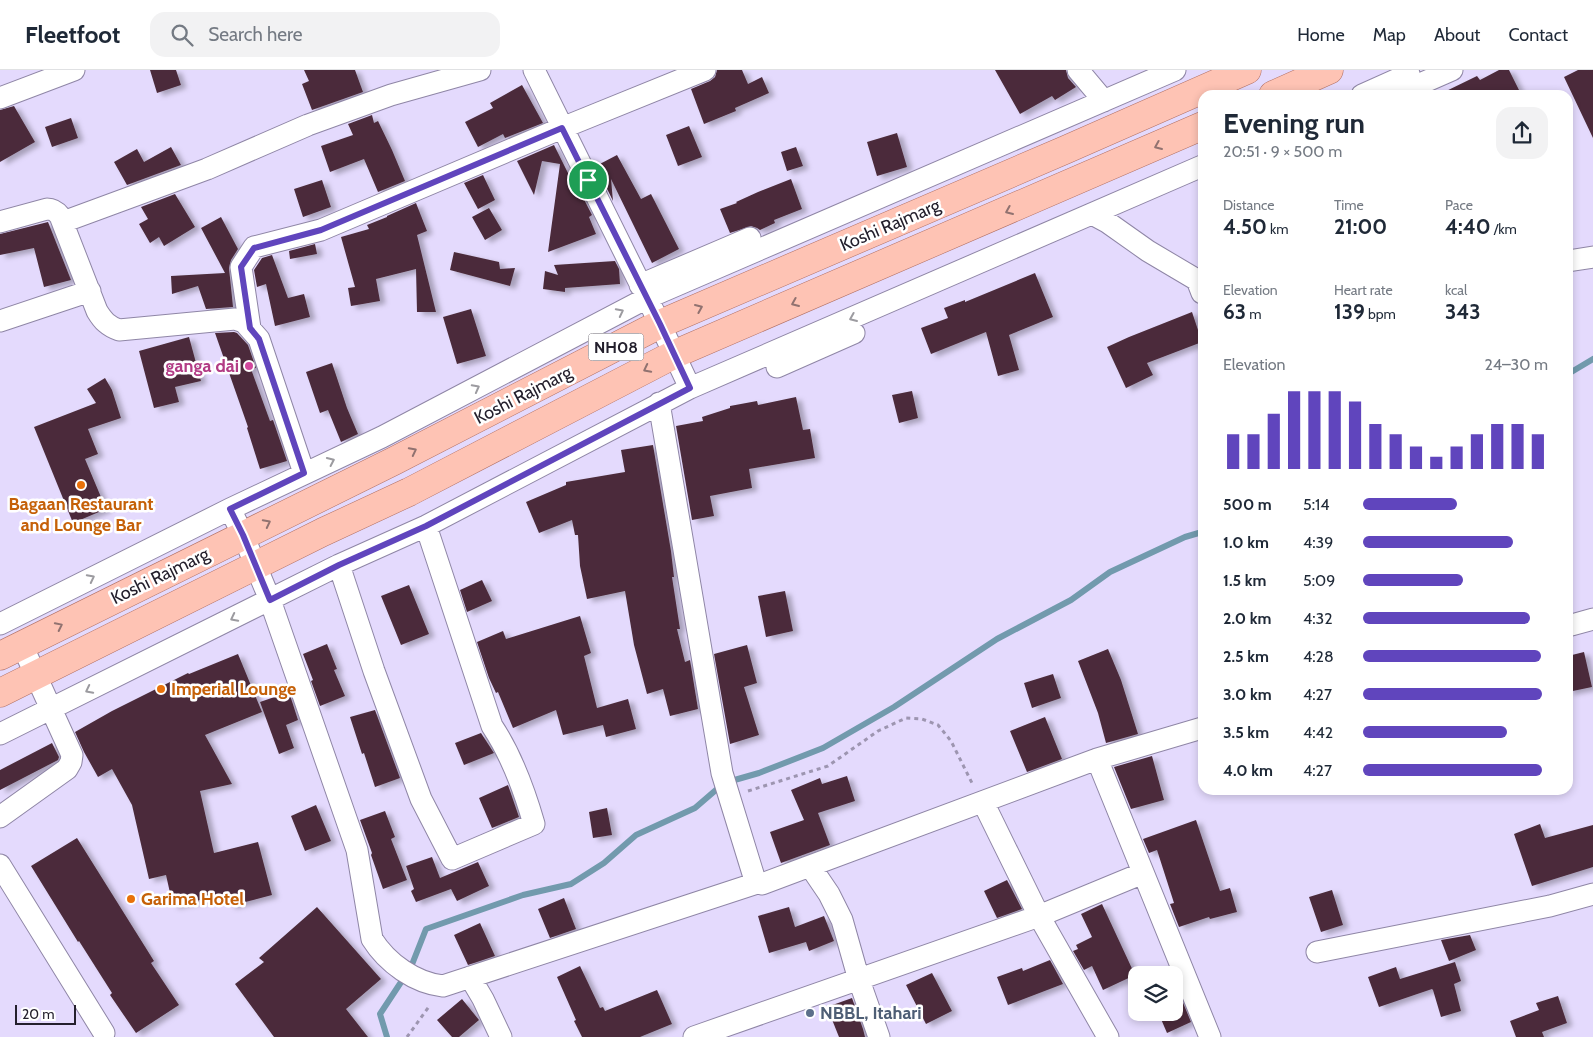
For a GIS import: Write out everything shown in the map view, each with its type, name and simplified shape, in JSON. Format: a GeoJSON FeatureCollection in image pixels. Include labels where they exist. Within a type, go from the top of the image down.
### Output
{"type":"FeatureCollection","features":[{"type":"Feature","properties":{"kind":"main road","name":"Koshi Rajmarg"},"geometry":{"type":"LineString","coordinates":[[1202,90],[1247,70]]}},
{"type":"Feature","properties":{"kind":"main road"},"geometry":{"type":"LineString","coordinates":[[1284,90],[1329,70]]}},
{"type":"Feature","properties":{"kind":"main road","name":"Koshi Rajmarg"},"geometry":{"type":"LineString","coordinates":[[11,650],[394,460],[660,324],[1198,92]]}},
{"type":"Feature","properties":{"kind":"main road","name":"Koshi Rajmarg"},"geometry":{"type":"LineString","coordinates":[[0,694],[323,532],[409,492],[675,354],[1198,128]]}},
{"type":"Feature","properties":{"kind":"street"},"geometry":{"type":"LineString","coordinates":[[0,98],[74,70]]}},
{"type":"Feature","properties":{"kind":"street"},"geometry":{"type":"LineString","coordinates":[[63,222],[208,169],[308,125],[391,95],[480,70]]}},
{"type":"Feature","properties":{"kind":"street"},"geometry":{"type":"LineString","coordinates":[[534,70],[675,354],[690,388]]}},
{"type":"Feature","properties":{"kind":"street"},"geometry":{"type":"LineString","coordinates":[[250,328],[241,267],[254,248],[321,230],[705,70]]}},
{"type":"Feature","properties":{"kind":"street"},"geometry":{"type":"LineString","coordinates":[[1078,70],[1099,96]]}},
{"type":"Feature","properties":{"kind":"street"},"geometry":{"type":"LineString","coordinates":[[1099,96],[1141,70]]}},
{"type":"Feature","properties":{"kind":"street"},"geometry":{"type":"LineString","coordinates":[[0,624],[230,509],[382,437],[644,292],[1099,96],[1175,70]]}},
{"type":"Feature","properties":{"kind":"street"},"geometry":{"type":"LineString","coordinates":[[1373,90],[1418,70]]}},
{"type":"Feature","properties":{"kind":"street"},"geometry":{"type":"LineString","coordinates":[[1406,90],[1452,70]]}},
{"type":"Feature","properties":{"kind":"street"},"geometry":{"type":"LineString","coordinates":[[777,367],[1101,218],[1198,168]]}},
{"type":"Feature","properties":{"kind":"street"},"geometry":{"type":"LineString","coordinates":[[0,734],[339,565],[426,526],[690,388],[1101,218],[1198,182]]}},
{"type":"Feature","properties":{"kind":"street"},"geometry":{"type":"LineString","coordinates":[[0,222],[52,209],[60,216],[98,311],[110,327],[119,330],[235,318],[244,322],[259,339],[304,473]]}},
{"type":"Feature","properties":{"kind":"street"},"geometry":{"type":"LineString","coordinates":[[1101,218],[1198,283]]}},
{"type":"Feature","properties":{"kind":"street"},"geometry":{"type":"LineString","coordinates":[[1573,260],[1593,257]]}},
{"type":"Feature","properties":{"kind":"street"},"geometry":{"type":"LineString","coordinates":[[0,321],[90,291]]}},
{"type":"Feature","properties":{"kind":"street"},"geometry":{"type":"LineString","coordinates":[[659,403],[722,773],[754,878],[757,882]]}},
{"type":"Feature","properties":{"kind":"street"},"geometry":{"type":"LineString","coordinates":[[230,509],[270,600],[357,850],[372,939],[380,951],[399,968],[418,979],[434,985],[443,986],[757,882],[762,884],[1097,759],[1198,729]]}},
{"type":"Feature","properties":{"kind":"street"},"geometry":{"type":"LineString","coordinates":[[339,565],[374,671],[421,799],[452,860],[534,824],[525,792],[505,746],[492,726],[426,526]]}},
{"type":"Feature","properties":{"kind":"street"},"geometry":{"type":"LineString","coordinates":[[1573,625],[1593,619]]}},
{"type":"Feature","properties":{"kind":"street"},"geometry":{"type":"LineString","coordinates":[[0,817],[67,769],[72,755],[35,676],[11,650]]}},
{"type":"Feature","properties":{"kind":"street"},"geometry":{"type":"LineString","coordinates":[[1097,759],[1210,1037]]}},
{"type":"Feature","properties":{"kind":"street"},"geometry":{"type":"LineString","coordinates":[[983,802],[1039,916],[1108,1037]]}},
{"type":"Feature","properties":{"kind":"street"},"geometry":{"type":"LineString","coordinates":[[0,865],[104,1033]]}},
{"type":"Feature","properties":{"kind":"street"},"geometry":{"type":"LineString","coordinates":[[810,866],[829,894],[842,920],[859,980],[879,1037]]}},
{"type":"Feature","properties":{"kind":"street"},"geometry":{"type":"LineString","coordinates":[[694,1037],[1039,916],[1143,874]]}},
{"type":"Feature","properties":{"kind":"street"},"geometry":{"type":"LineString","coordinates":[[1317,952],[1550,906],[1593,894]]}},
{"type":"Feature","properties":{"kind":"street"},"geometry":{"type":"LineString","coordinates":[[470,977],[501,1037]]}},
{"type":"Feature","properties":{"kind":"path"},"geometry":{"type":"LineString","coordinates":[[728,797],[828,766],[878,731],[906,718],[922,719],[938,725],[951,741],[983,802]]}},
{"type":"Feature","properties":{"kind":"path"},"geometry":{"type":"LineString","coordinates":[[407,1037],[443,986]]}},
{"type":"Feature","properties":{"kind":"building"},"geometry":{"type":"Polygon","coordinates":[[[150,70],[176,70],[181,85],[157,93],[150,70]]]}},
{"type":"Feature","properties":{"kind":"building"},"geometry":{"type":"Polygon","coordinates":[[[304,70],[355,70],[363,92],[312,110],[302,84],[309,81],[304,70]]]}},
{"type":"Feature","properties":{"kind":"building"},"geometry":{"type":"Polygon","coordinates":[[[717,70],[742,70],[748,84],[762,77],[769,93],[735,108],[736,111],[704,124],[691,89],[710,81],[715,77],[717,70]]]}},
{"type":"Feature","properties":{"kind":"building"},"geometry":{"type":"Polygon","coordinates":[[[995,70],[1066,70],[1068,78],[1076,87],[1055,100],[1052,96],[1020,114],[995,70]]]}},
{"type":"Feature","properties":{"kind":"building"},"geometry":{"type":"Polygon","coordinates":[[[1499,70],[1509,70],[1519,90],[1448,90],[1477,76],[1480,80],[1499,70]]]}},
{"type":"Feature","properties":{"kind":"building"},"geometry":{"type":"Polygon","coordinates":[[[1578,70],[1593,70],[1593,138],[1573,96],[1573,90],[1570,90],[1564,77],[1578,70]]]}},
{"type":"Feature","properties":{"kind":"building"},"geometry":{"type":"Polygon","coordinates":[[[522,85],[543,123],[505,138],[503,134],[478,147],[465,122],[493,108],[490,103],[522,85]]]}},
{"type":"Feature","properties":{"kind":"building"},"geometry":{"type":"Polygon","coordinates":[[[14,106],[35,142],[0,162],[0,110],[14,106]]]}},
{"type":"Feature","properties":{"kind":"building"},"geometry":{"type":"Polygon","coordinates":[[[372,115],[374,123],[378,121],[405,181],[378,192],[364,159],[330,172],[321,146],[353,135],[348,124],[372,115]]]}},
{"type":"Feature","properties":{"kind":"building"},"geometry":{"type":"Polygon","coordinates":[[[71,118],[78,138],[52,147],[45,127],[71,118]]]}},
{"type":"Feature","properties":{"kind":"building"},"geometry":{"type":"Polygon","coordinates":[[[689,126],[702,157],[678,166],[666,135],[689,126]]]}},
{"type":"Feature","properties":{"kind":"building"},"geometry":{"type":"Polygon","coordinates":[[[897,133],[907,167],[877,176],[867,142],[897,133]]]}},
{"type":"Feature","properties":{"kind":"building"},"geometry":{"type":"Polygon","coordinates":[[[554,145],[592,215],[589,217],[596,234],[548,252],[560,164],[542,161],[534,195],[517,161],[554,145]]]}},
{"type":"Feature","properties":{"kind":"building"},"geometry":{"type":"Polygon","coordinates":[[[171,147],[181,165],[127,185],[114,162],[137,149],[144,162],[171,147]]]}},
{"type":"Feature","properties":{"kind":"building"},"geometry":{"type":"Polygon","coordinates":[[[796,147],[803,166],[787,171],[781,152],[796,147]]]}},
{"type":"Feature","properties":{"kind":"building"},"geometry":{"type":"Polygon","coordinates":[[[617,155],[641,199],[651,194],[679,249],[652,263],[611,179],[613,201],[596,166],[617,155]]]}},
{"type":"Feature","properties":{"kind":"building"},"geometry":{"type":"Polygon","coordinates":[[[483,175],[495,200],[478,209],[464,183],[483,175]]]}},
{"type":"Feature","properties":{"kind":"building"},"geometry":{"type":"Polygon","coordinates":[[[791,179],[802,209],[774,220],[775,223],[760,230],[751,226],[730,233],[720,209],[791,179]]]}},
{"type":"Feature","properties":{"kind":"building"},"geometry":{"type":"Polygon","coordinates":[[[322,180],[331,207],[303,217],[294,189],[322,180]]]}},
{"type":"Feature","properties":{"kind":"building"},"geometry":{"type":"Polygon","coordinates":[[[175,194],[195,227],[164,246],[159,237],[150,243],[139,224],[148,219],[141,207],[175,194]]]}},
{"type":"Feature","properties":{"kind":"building"},"geometry":{"type":"Polygon","coordinates":[[[416,203],[427,231],[417,235],[436,312],[417,312],[416,269],[376,279],[380,301],[351,306],[348,288],[355,287],[341,237],[369,229],[367,225],[416,203]]]}},
{"type":"Feature","properties":{"kind":"building"},"geometry":{"type":"Polygon","coordinates":[[[489,208],[502,230],[485,240],[472,217],[489,208]]]}},
{"type":"Feature","properties":{"kind":"building"},"geometry":{"type":"Polygon","coordinates":[[[221,217],[238,249],[231,260],[229,268],[233,307],[206,309],[198,286],[172,294],[171,276],[225,273],[201,228],[221,217]]]}},
{"type":"Feature","properties":{"kind":"building"},"geometry":{"type":"Polygon","coordinates":[[[48,222],[71,280],[44,287],[34,248],[0,255],[0,234],[48,222]]]}},
{"type":"Feature","properties":{"kind":"building"},"geometry":{"type":"Polygon","coordinates":[[[315,244],[317,254],[290,259],[289,251],[315,244]]]}},
{"type":"Feature","properties":{"kind":"building"},"geometry":{"type":"Polygon","coordinates":[[[454,252],[499,262],[500,269],[515,268],[510,286],[450,270],[454,252]]]}},
{"type":"Feature","properties":{"kind":"building"},"geometry":{"type":"Polygon","coordinates":[[[272,255],[288,298],[304,294],[310,317],[275,326],[266,284],[257,287],[254,270],[262,258],[272,255]]]}},
{"type":"Feature","properties":{"kind":"building"},"geometry":{"type":"Polygon","coordinates":[[[615,261],[619,269],[620,284],[565,288],[565,292],[543,289],[545,271],[558,275],[554,265],[615,261]]]}},
{"type":"Feature","properties":{"kind":"building"},"geometry":{"type":"Polygon","coordinates":[[[1035,273],[1053,317],[1009,335],[1019,370],[998,376],[986,332],[931,354],[921,328],[948,318],[944,308],[965,300],[965,302],[1035,273]]]}},
{"type":"Feature","properties":{"kind":"building"},"geometry":{"type":"Polygon","coordinates":[[[471,309],[486,356],[457,364],[443,317],[471,309]]]}},
{"type":"Feature","properties":{"kind":"building"},"geometry":{"type":"Polygon","coordinates":[[[1192,312],[1198,330],[1198,344],[1147,363],[1153,375],[1126,388],[1107,347],[1192,312]]]}},
{"type":"Feature","properties":{"kind":"building"},"geometry":{"type":"Polygon","coordinates":[[[234,332],[248,345],[256,368],[251,369],[270,421],[273,420],[287,461],[260,469],[248,427],[215,333],[234,332]]]}},
{"type":"Feature","properties":{"kind":"building"},"geometry":{"type":"Polygon","coordinates":[[[189,337],[201,381],[175,387],[179,402],[154,408],[139,351],[189,337]]]}},
{"type":"Feature","properties":{"kind":"building"},"geometry":{"type":"Polygon","coordinates":[[[332,363],[358,434],[341,442],[328,410],[320,413],[306,372],[332,363]]]}},
{"type":"Feature","properties":{"kind":"building"},"geometry":{"type":"Polygon","coordinates":[[[105,378],[112,390],[121,418],[88,429],[98,454],[85,459],[106,509],[73,523],[34,427],[96,403],[87,389],[105,378]]]}},
{"type":"Feature","properties":{"kind":"building"},"geometry":{"type":"Polygon","coordinates":[[[912,391],[918,418],[899,423],[892,395],[912,391]]]}},
{"type":"Feature","properties":{"kind":"building"},"geometry":{"type":"Polygon","coordinates":[[[796,397],[803,430],[810,429],[815,458],[749,469],[752,488],[710,496],[714,516],[692,520],[676,426],[703,421],[702,417],[730,408],[730,406],[757,401],[758,405],[796,397]]]}},
{"type":"Feature","properties":{"kind":"building"},"geometry":{"type":"Polygon","coordinates":[[[653,445],[671,551],[674,577],[672,577],[680,629],[677,629],[685,662],[690,660],[698,709],[670,716],[663,689],[647,694],[634,645],[625,591],[587,599],[580,566],[578,535],[575,535],[572,520],[539,533],[526,502],[566,485],[566,482],[625,472],[621,450],[653,445]]]}},
{"type":"Feature","properties":{"kind":"building"},"geometry":{"type":"Polygon","coordinates":[[[482,580],[492,601],[467,612],[460,590],[482,580]]]}},
{"type":"Feature","properties":{"kind":"building"},"geometry":{"type":"Polygon","coordinates":[[[409,585],[429,634],[401,645],[381,596],[409,585]]]}},
{"type":"Feature","properties":{"kind":"building"},"geometry":{"type":"Polygon","coordinates":[[[785,591],[793,631],[766,637],[758,596],[785,591]]]}},
{"type":"Feature","properties":{"kind":"building"},"geometry":{"type":"Polygon","coordinates":[[[580,616],[591,653],[584,656],[597,708],[628,699],[636,729],[606,737],[603,725],[563,735],[556,710],[513,728],[498,692],[496,693],[489,678],[477,642],[503,631],[506,639],[580,616]]]}},
{"type":"Feature","properties":{"kind":"building"},"geometry":{"type":"Polygon","coordinates":[[[327,644],[337,669],[334,670],[345,696],[320,706],[303,654],[327,644]]]}},
{"type":"Feature","properties":{"kind":"building"},"geometry":{"type":"Polygon","coordinates":[[[747,645],[757,683],[744,687],[759,735],[730,744],[714,654],[747,645]]]}},
{"type":"Feature","properties":{"kind":"building"},"geometry":{"type":"Polygon","coordinates":[[[1108,649],[1121,680],[1138,734],[1106,743],[1098,713],[1078,661],[1108,649]]]}},
{"type":"Feature","properties":{"kind":"building"},"geometry":{"type":"Polygon","coordinates":[[[1584,652],[1592,687],[1573,691],[1573,655],[1584,652]]]}},
{"type":"Feature","properties":{"kind":"building"},"geometry":{"type":"Polygon","coordinates":[[[238,654],[262,712],[205,735],[232,784],[200,791],[214,853],[258,842],[272,895],[230,906],[227,894],[173,906],[166,875],[149,879],[132,805],[112,769],[98,777],[75,732],[188,673],[238,654]]]}},
{"type":"Feature","properties":{"kind":"building"},"geometry":{"type":"Polygon","coordinates":[[[1053,674],[1061,698],[1032,708],[1024,683],[1053,674]]]}},
{"type":"Feature","properties":{"kind":"building"},"geometry":{"type":"Polygon","coordinates":[[[289,692],[298,720],[286,725],[294,748],[279,754],[260,702],[289,692]]]}},
{"type":"Feature","properties":{"kind":"building"},"geometry":{"type":"Polygon","coordinates":[[[375,710],[400,778],[375,787],[350,717],[375,710]]]}},
{"type":"Feature","properties":{"kind":"building"},"geometry":{"type":"Polygon","coordinates":[[[1045,717],[1062,759],[1027,772],[1010,731],[1045,717]]]}},
{"type":"Feature","properties":{"kind":"building"},"geometry":{"type":"Polygon","coordinates":[[[481,733],[494,753],[464,765],[455,743],[481,733]]]}},
{"type":"Feature","properties":{"kind":"building"},"geometry":{"type":"Polygon","coordinates":[[[52,743],[59,757],[58,760],[0,790],[0,770],[52,743]]]}},
{"type":"Feature","properties":{"kind":"building"},"geometry":{"type":"Polygon","coordinates":[[[1152,756],[1164,800],[1131,809],[1114,767],[1152,756]]]}},
{"type":"Feature","properties":{"kind":"building"},"geometry":{"type":"Polygon","coordinates":[[[847,776],[855,801],[818,813],[830,845],[781,863],[770,832],[804,820],[791,790],[820,778],[822,784],[847,776]]]}},
{"type":"Feature","properties":{"kind":"building"},"geometry":{"type":"Polygon","coordinates":[[[508,785],[519,817],[492,828],[479,798],[508,785]]]}},
{"type":"Feature","properties":{"kind":"building"},"geometry":{"type":"Polygon","coordinates":[[[316,805],[331,841],[305,851],[291,816],[316,805]]]}},
{"type":"Feature","properties":{"kind":"building"},"geometry":{"type":"Polygon","coordinates":[[[607,808],[612,835],[593,838],[589,812],[607,808]]]}},
{"type":"Feature","properties":{"kind":"building"},"geometry":{"type":"Polygon","coordinates":[[[385,811],[395,837],[391,839],[407,880],[383,889],[360,820],[385,811]]]}},
{"type":"Feature","properties":{"kind":"building"},"geometry":{"type":"Polygon","coordinates":[[[1196,820],[1220,891],[1230,888],[1237,912],[1210,919],[1209,917],[1179,927],[1170,904],[1174,903],[1157,850],[1149,853],[1143,839],[1196,820]]]}},
{"type":"Feature","properties":{"kind":"building"},"geometry":{"type":"Polygon","coordinates":[[[1540,824],[1545,838],[1593,825],[1593,867],[1532,886],[1514,834],[1540,824]]]}},
{"type":"Feature","properties":{"kind":"building"},"geometry":{"type":"Polygon","coordinates":[[[77,838],[154,961],[151,963],[179,1005],[136,1033],[110,995],[112,993],[31,866],[77,838]]]}},
{"type":"Feature","properties":{"kind":"building"},"geometry":{"type":"Polygon","coordinates":[[[432,857],[440,878],[478,862],[489,886],[457,901],[451,889],[416,902],[411,891],[414,889],[406,866],[432,857]]]}},
{"type":"Feature","properties":{"kind":"building"},"geometry":{"type":"Polygon","coordinates":[[[1007,880],[1022,909],[997,918],[984,891],[1007,880]]]}},
{"type":"Feature","properties":{"kind":"building"},"geometry":{"type":"Polygon","coordinates":[[[1332,890],[1343,925],[1321,932],[1309,897],[1332,890]]]}},
{"type":"Feature","properties":{"kind":"building"},"geometry":{"type":"Polygon","coordinates":[[[564,898],[576,929],[550,938],[538,909],[564,898]]]}},
{"type":"Feature","properties":{"kind":"building"},"geometry":{"type":"Polygon","coordinates":[[[1102,904],[1131,966],[1128,966],[1128,978],[1103,990],[1092,966],[1084,970],[1073,951],[1078,949],[1076,945],[1092,937],[1081,914],[1102,904]]]}},
{"type":"Feature","properties":{"kind":"building"},"geometry":{"type":"Polygon","coordinates":[[[317,907],[381,979],[346,1009],[368,1037],[274,1037],[235,984],[264,962],[259,958],[317,907]]]}},
{"type":"Feature","properties":{"kind":"building"},"geometry":{"type":"Polygon","coordinates":[[[789,907],[795,927],[824,916],[834,941],[809,951],[806,942],[769,953],[758,916],[789,907]]]}},
{"type":"Feature","properties":{"kind":"building"},"geometry":{"type":"Polygon","coordinates":[[[480,923],[495,956],[468,965],[454,935],[480,923]]]}},
{"type":"Feature","properties":{"kind":"building"},"geometry":{"type":"Polygon","coordinates":[[[1470,935],[1476,950],[1449,961],[1441,940],[1470,935]]]}},
{"type":"Feature","properties":{"kind":"building"},"geometry":{"type":"Polygon","coordinates":[[[1050,960],[1063,984],[1008,1005],[997,977],[1022,968],[1023,971],[1050,960]]]}},
{"type":"Feature","properties":{"kind":"building"},"geometry":{"type":"Polygon","coordinates":[[[1455,962],[1461,981],[1454,984],[1461,1011],[1441,1017],[1432,989],[1379,1007],[1368,977],[1396,967],[1400,979],[1455,962]]]}},
{"type":"Feature","properties":{"kind":"building"},"geometry":{"type":"Polygon","coordinates":[[[580,966],[600,1008],[603,1007],[605,1011],[657,990],[672,1024],[640,1037],[582,1037],[557,977],[580,966]]]}},
{"type":"Feature","properties":{"kind":"building"},"geometry":{"type":"Polygon","coordinates":[[[932,973],[952,1011],[926,1024],[906,985],[932,973]]]}},
{"type":"Feature","properties":{"kind":"building"},"geometry":{"type":"Polygon","coordinates":[[[1558,996],[1567,1023],[1542,1032],[1544,1037],[1516,1037],[1510,1021],[1539,1010],[1536,1003],[1558,996]]]}},
{"type":"Feature","properties":{"kind":"building"},"geometry":{"type":"Polygon","coordinates":[[[852,998],[865,1037],[839,1037],[827,1007],[852,998]]]}},
{"type":"Feature","properties":{"kind":"building"},"geometry":{"type":"Polygon","coordinates":[[[462,999],[479,1020],[459,1037],[452,1037],[437,1020],[462,999]]]}},
{"type":"Feature","properties":{"kind":"building"},"geometry":{"type":"Polygon","coordinates":[[[1183,1003],[1191,1022],[1167,1033],[1162,1021],[1183,1021],[1183,1003]]]}},
{"type":"Feature","properties":{"kind":"waterway"},"geometry":{"type":"LineString","coordinates":[[1573,371],[1593,359]]}},
{"type":"Feature","properties":{"kind":"waterway"},"geometry":{"type":"LineString","coordinates":[[387,1037],[380,1014],[411,967],[426,929],[523,895],[571,884],[604,863],[636,835],[695,808],[724,783],[759,773],[823,748],[894,707],[997,639],[1071,600],[1110,572],[1185,537],[1198,533]]}},
{"type":"Feature","properties":{"kind":"place","name":"ganga dai"},"geometry":{"type":"Point","coordinates":[249,366]}},
{"type":"Feature","properties":{"kind":"place","name":"Bagaan Restaurant and Lounge Bar"},"geometry":{"type":"Point","coordinates":[81,485]}},
{"type":"Feature","properties":{"kind":"place","name":"Imperial Lounge"},"geometry":{"type":"Point","coordinates":[161,689]}},
{"type":"Feature","properties":{"kind":"place","name":"Garima Hotel"},"geometry":{"type":"Point","coordinates":[131,899]}},
{"type":"Feature","properties":{"kind":"place","name":"NBBL, Itahari"},"geometry":{"type":"Point","coordinates":[810,1013]}},
{"type":"Feature","properties":{"kind":"route"},"geometry":{"type":"LineString","coordinates":[[562,128],[588,180],[690,388],[426,526],[339,565],[270,600],[230,509],[304,473],[259,339],[250,328],[241,267],[254,248],[321,230],[562,128]]}}]}
